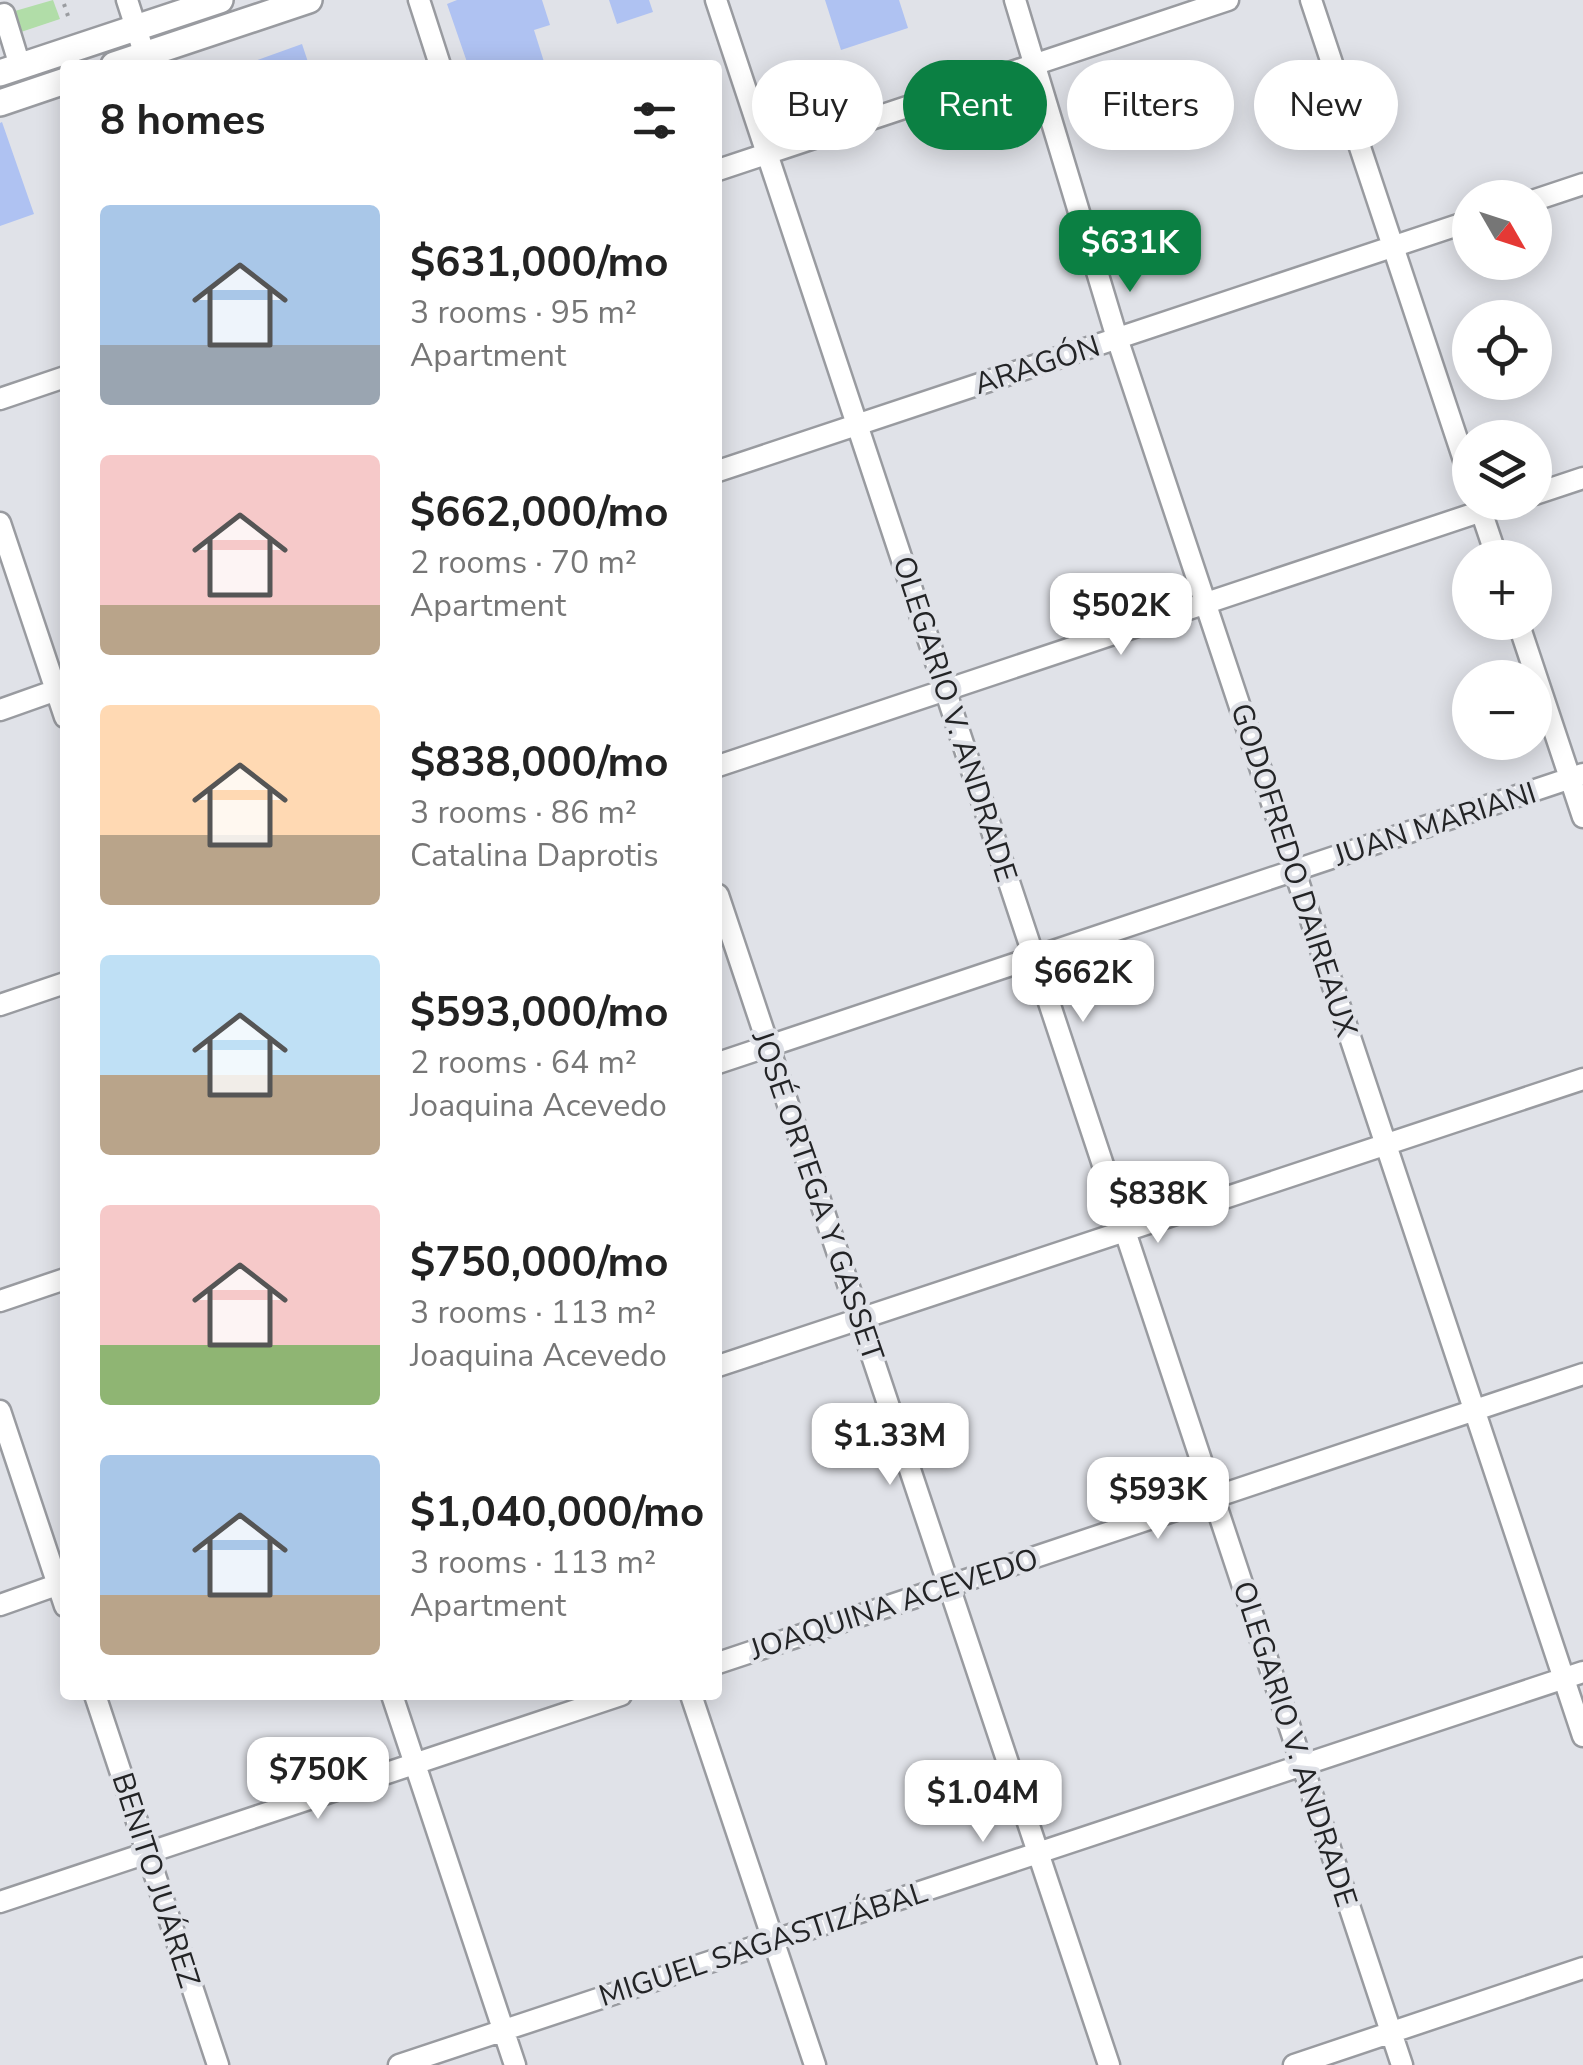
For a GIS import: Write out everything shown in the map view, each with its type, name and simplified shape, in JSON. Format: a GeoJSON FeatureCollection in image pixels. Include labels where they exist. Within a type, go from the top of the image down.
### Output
{"type":"FeatureCollection","features":[{"type":"Feature","properties":{"kind":"main road"},"geometry":{"type":"LineString","coordinates":[[10,70],[220,0]]}},
{"type":"Feature","properties":{"kind":"main road"},"geometry":{"type":"LineString","coordinates":[[147,60],[309,0]]}},
{"type":"Feature","properties":{"kind":"main road"},"geometry":{"type":"LineString","coordinates":[[0,103],[60,83]]}},
{"type":"Feature","properties":{"kind":"street"},"geometry":{"type":"LineString","coordinates":[[127,0],[147,60]]}},
{"type":"Feature","properties":{"kind":"street"},"geometry":{"type":"LineString","coordinates":[[419,0],[438,60]]}},
{"type":"Feature","properties":{"kind":"street","name":"OLEGARIO V. ANDRADE"},"geometry":{"type":"LineString","coordinates":[[716,0],[1402,2065]]}},
{"type":"Feature","properties":{"kind":"street","name":"GODOFREDO DAIREAUX"},"geometry":{"type":"LineString","coordinates":[[1015,0],[1033,60]]}},
{"type":"Feature","properties":{"kind":"street"},"geometry":{"type":"LineString","coordinates":[[1047,61],[1228,0]]}},
{"type":"Feature","properties":{"kind":"street"},"geometry":{"type":"LineString","coordinates":[[1312,0],[1452,424]]}},
{"type":"Feature","properties":{"kind":"street"},"geometry":{"type":"LineString","coordinates":[[4,14],[10,70]]}},
{"type":"Feature","properties":{"kind":"street","name":"GODOFREDO DAIREAUX"},"geometry":{"type":"LineString","coordinates":[[1047,105],[1117,338],[1474,1410],[1573,1675],[1583,1736]]}},
{"type":"Feature","properties":{"kind":"street"},"geometry":{"type":"LineString","coordinates":[[722,169],[903,109]]}},
{"type":"Feature","properties":{"kind":"street"},"geometry":{"type":"LineString","coordinates":[[1552,194],[1583,184]]}},
{"type":"Feature","properties":{"kind":"street","name":"ARAGÓN"},"geometry":{"type":"LineString","coordinates":[[722,470],[1452,228]]}},
{"type":"Feature","properties":{"kind":"street"},"geometry":{"type":"LineString","coordinates":[[0,399],[60,379]]}},
{"type":"Feature","properties":{"kind":"street"},"geometry":{"type":"LineString","coordinates":[[1552,488],[1583,478]]}},
{"type":"Feature","properties":{"kind":"street"},"geometry":{"type":"LineString","coordinates":[[722,765],[1206,604],[1452,517]]}},
{"type":"Feature","properties":{"kind":"street"},"geometry":{"type":"LineString","coordinates":[[0,523],[60,689],[0,710]]}},
{"type":"Feature","properties":{"kind":"street"},"geometry":{"type":"LineString","coordinates":[[1525,640],[1577,777],[1583,818]]}},
{"type":"Feature","properties":{"kind":"street","name":"JUAN MARIANI"},"geometry":{"type":"LineString","coordinates":[[722,1062],[1577,777]]}},
{"type":"Feature","properties":{"kind":"street","name":"JOSÉ ORTEGA Y GASSET"},"geometry":{"type":"LineString","coordinates":[[722,907],[1109,2065]]}},
{"type":"Feature","properties":{"kind":"street"},"geometry":{"type":"LineString","coordinates":[[0,1005],[60,985]]}},
{"type":"Feature","properties":{"kind":"street"},"geometry":{"type":"LineString","coordinates":[[722,1365],[1583,1079]]}},
{"type":"Feature","properties":{"kind":"street"},"geometry":{"type":"LineString","coordinates":[[0,1301],[60,1282]]}},
{"type":"Feature","properties":{"kind":"street","name":"JOAQUINA ACEVEDO"},"geometry":{"type":"LineString","coordinates":[[722,1662],[1583,1374]]}},
{"type":"Feature","properties":{"kind":"street"},"geometry":{"type":"LineString","coordinates":[[0,1410],[60,1578]]}},
{"type":"Feature","properties":{"kind":"street"},"geometry":{"type":"LineString","coordinates":[[0,1605],[60,1585]]}},
{"type":"Feature","properties":{"kind":"street","name":"MIGUEL SAGASTIZÁBAL"},"geometry":{"type":"LineString","coordinates":[[399,2065],[1573,1675]]}},
{"type":"Feature","properties":{"kind":"street","name":"BENITO JUÁREZ"},"geometry":{"type":"LineString","coordinates":[[97,1700],[218,2065]]}},
{"type":"Feature","properties":{"kind":"street"},"geometry":{"type":"LineString","coordinates":[[394,1700],[515,2065]]}},
{"type":"Feature","properties":{"kind":"street"},"geometry":{"type":"LineString","coordinates":[[0,1902],[606,1700]]}},
{"type":"Feature","properties":{"kind":"street"},"geometry":{"type":"LineString","coordinates":[[693,1700],[815,2065]]}},
{"type":"Feature","properties":{"kind":"street"},"geometry":{"type":"LineString","coordinates":[[1294,2065],[1583,1968]]}},
{"type":"Feature","properties":{"kind":"green space"},"geometry":{"type":"Polygon","coordinates":[[[53,0],[60,19],[15,34],[8,13],[53,0]]]}},
{"type":"Feature","properties":{"kind":"building"},"geometry":{"type":"Polygon","coordinates":[[[457,0],[542,0],[550,25],[534,30],[543,60],[466,60],[447,4],[457,0]]]}},
{"type":"Feature","properties":{"kind":"building"},"geometry":{"type":"Polygon","coordinates":[[[609,0],[649,0],[653,12],[617,24],[609,0]]]}},
{"type":"Feature","properties":{"kind":"building"},"geometry":{"type":"Polygon","coordinates":[[[825,0],[899,0],[908,28],[841,50],[825,0]]]}},
{"type":"Feature","properties":{"kind":"building"},"geometry":{"type":"Polygon","coordinates":[[[302,44],[307,60],[257,60],[302,44]]]}},
{"type":"Feature","properties":{"kind":"building"},"geometry":{"type":"Polygon","coordinates":[[[0,123],[34,214],[0,226],[0,123]]]}}]}
